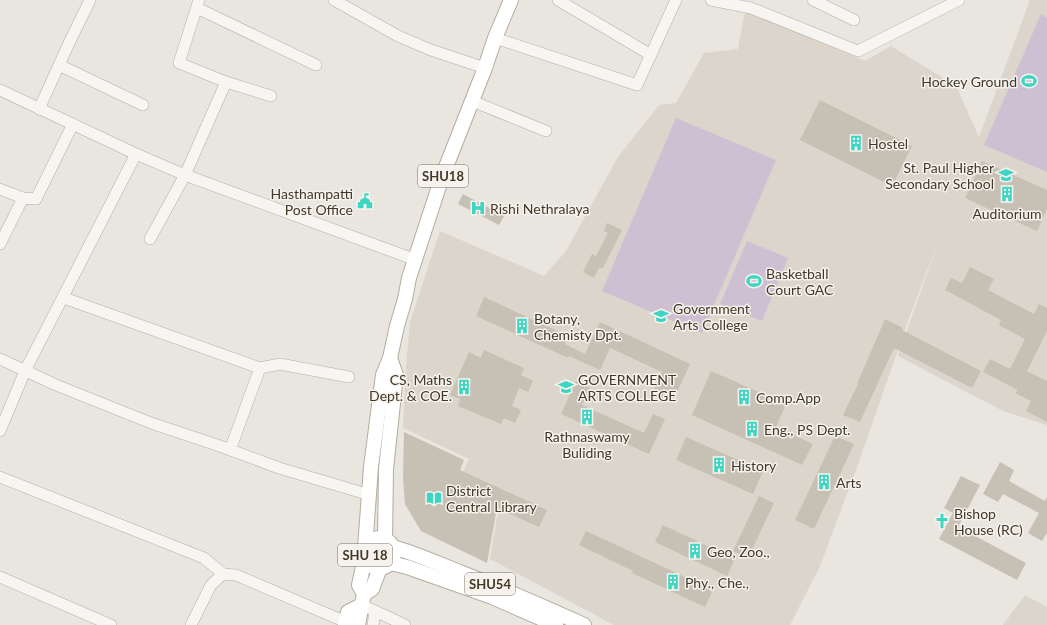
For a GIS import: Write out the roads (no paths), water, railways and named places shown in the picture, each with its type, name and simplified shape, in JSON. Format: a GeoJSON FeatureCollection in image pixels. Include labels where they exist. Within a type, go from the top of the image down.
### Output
{"type":"FeatureCollection","features":[{"type":"Feature","properties":{"kind":"main road","name":"SHU18"},"geometry":{"type":"LineString","coordinates":[[389,544],[386,468],[396,375],[390,358],[397,326],[405,299],[409,278],[442,177],[511,0]]}},
{"type":"Feature","properties":{"kind":"main road"},"geometry":{"type":"LineString","coordinates":[[359,614],[359,585],[365,553],[371,467],[383,375],[390,358]]}},
{"type":"Feature","properties":{"kind":"main road","name":"SHU 18"},"geometry":{"type":"LineString","coordinates":[[376,539],[389,544],[394,552],[394,557],[385,566],[375,568],[367,562],[365,553],[368,544],[376,539]]}},
{"type":"Feature","properties":{"kind":"main road","name":"SHU54"},"geometry":{"type":"LineString","coordinates":[[389,544],[487,583],[556,625]]}},
{"type":"Feature","properties":{"kind":"main road"},"geometry":{"type":"LineString","coordinates":[[359,614],[385,566]]}},
{"type":"Feature","properties":{"kind":"main road","name":"SHU54"},"geometry":{"type":"LineString","coordinates":[[385,566],[407,567],[543,617],[584,625]]}},
{"type":"Feature","properties":{"kind":"street"},"geometry":{"type":"LineString","coordinates":[[40,108],[90,0]]}},
{"type":"Feature","properties":{"kind":"street"},"geometry":{"type":"LineString","coordinates":[[558,0],[651,55]]}},
{"type":"Feature","properties":{"kind":"street"},"geometry":{"type":"LineString","coordinates":[[495,38],[638,85],[676,0]]}},
{"type":"Feature","properties":{"kind":"street"},"geometry":{"type":"LineString","coordinates":[[711,0],[751,8],[858,51],[959,0]]}},
{"type":"Feature","properties":{"kind":"street"},"geometry":{"type":"LineString","coordinates":[[813,0],[854,20]]}},
{"type":"Feature","properties":{"kind":"street"},"geometry":{"type":"LineString","coordinates":[[337,1],[398,36],[430,50],[485,68]]}},
{"type":"Feature","properties":{"kind":"street"},"geometry":{"type":"LineString","coordinates":[[272,96],[226,82],[179,63],[198,4],[316,65]]}},
{"type":"Feature","properties":{"kind":"street"},"geometry":{"type":"LineString","coordinates":[[59,65],[143,105]]}},
{"type":"Feature","properties":{"kind":"street"},"geometry":{"type":"LineString","coordinates":[[150,239],[185,175],[226,82]]}},
{"type":"Feature","properties":{"kind":"street"},"geometry":{"type":"LineString","coordinates":[[0,90],[136,154],[185,175],[416,260]]}},
{"type":"Feature","properties":{"kind":"street"},"geometry":{"type":"LineString","coordinates":[[472,102],[546,131]]}},
{"type":"Feature","properties":{"kind":"street"},"geometry":{"type":"LineString","coordinates":[[0,189],[23,198],[36,199],[73,124]]}},
{"type":"Feature","properties":{"kind":"street"},"geometry":{"type":"LineString","coordinates":[[0,429],[25,371],[64,298],[136,154]]}},
{"type":"Feature","properties":{"kind":"street"},"geometry":{"type":"LineString","coordinates":[[0,244],[23,198]]}},
{"type":"Feature","properties":{"kind":"street"},"geometry":{"type":"LineString","coordinates":[[64,298],[260,368],[280,364],[349,377]]}},
{"type":"Feature","properties":{"kind":"street"},"geometry":{"type":"LineString","coordinates":[[0,359],[56,385],[150,423],[279,468],[370,495]]}},
{"type":"Feature","properties":{"kind":"street"},"geometry":{"type":"LineString","coordinates":[[230,450],[260,368]]}},
{"type":"Feature","properties":{"kind":"street"},"geometry":{"type":"LineString","coordinates":[[0,477],[204,558],[223,574],[236,575],[359,614],[405,625]]}},
{"type":"Feature","properties":{"kind":"street"},"geometry":{"type":"LineString","coordinates":[[191,625],[211,585],[223,574]]}},
{"type":"Feature","properties":{"kind":"street"},"geometry":{"type":"LineString","coordinates":[[0,578],[111,625]]}},
{"type":"Feature","properties":{"kind":"street"},"geometry":{"type":"LineString","coordinates":[[359,614],[373,625]]}},
{"type":"Feature","properties":{"kind":"place","name":"Hockey Ground"},"geometry":{"type":"Point","coordinates":[1029,81]}},
{"type":"Feature","properties":{"kind":"place","name":"Hostel"},"geometry":{"type":"Point","coordinates":[856,143]}},
{"type":"Feature","properties":{"kind":"place","name":"St. Paul Higher Secondary School"},"geometry":{"type":"Point","coordinates":[1006,175]}},
{"type":"Feature","properties":{"kind":"place","name":"Auditorium"},"geometry":{"type":"Point","coordinates":[1007,194]}},
{"type":"Feature","properties":{"kind":"place","name":"Hasthampatti Post Office"},"geometry":{"type":"Point","coordinates":[365,201]}},
{"type":"Feature","properties":{"kind":"place","name":"Rishi Nethralaya"},"geometry":{"type":"Point","coordinates":[478,208]}},
{"type":"Feature","properties":{"kind":"place","name":"Basketball Court GAC"},"geometry":{"type":"Point","coordinates":[754,281]}},
{"type":"Feature","properties":{"kind":"place","name":"Government Arts College"},"geometry":{"type":"Point","coordinates":[661,316]}},
{"type":"Feature","properties":{"kind":"place","name":"Botany, Chemisty Dpt."},"geometry":{"type":"Point","coordinates":[522,326]}},
{"type":"Feature","properties":{"kind":"place","name":"CS, Maths Dept. & COE."},"geometry":{"type":"Point","coordinates":[464,387]}},
{"type":"Feature","properties":{"kind":"place","name":"GOVERNMENT ARTS COLLEGE"},"geometry":{"type":"Point","coordinates":[566,387]}},
{"type":"Feature","properties":{"kind":"place","name":"Comp.App"},"geometry":{"type":"Point","coordinates":[744,397]}},
{"type":"Feature","properties":{"kind":"place","name":"Rathnaswamy Buliding"},"geometry":{"type":"Point","coordinates":[587,417]}},
{"type":"Feature","properties":{"kind":"place","name":"Eng., PS Dept."},"geometry":{"type":"Point","coordinates":[752,429]}},
{"type":"Feature","properties":{"kind":"place","name":"History"},"geometry":{"type":"Point","coordinates":[719,465]}},
{"type":"Feature","properties":{"kind":"place","name":"Arts"},"geometry":{"type":"Point","coordinates":[824,482]}},
{"type":"Feature","properties":{"kind":"place","name":"District Central Library"},"geometry":{"type":"Point","coordinates":[434,498]}},
{"type":"Feature","properties":{"kind":"place","name":"Bishop House (RC)"},"geometry":{"type":"Point","coordinates":[942,521]}},
{"type":"Feature","properties":{"kind":"place","name":"Geo, Zoo.,"},"geometry":{"type":"Point","coordinates":[695,551]}},
{"type":"Feature","properties":{"kind":"place","name":"Phy., Che.,"},"geometry":{"type":"Point","coordinates":[673,582]}}]}
